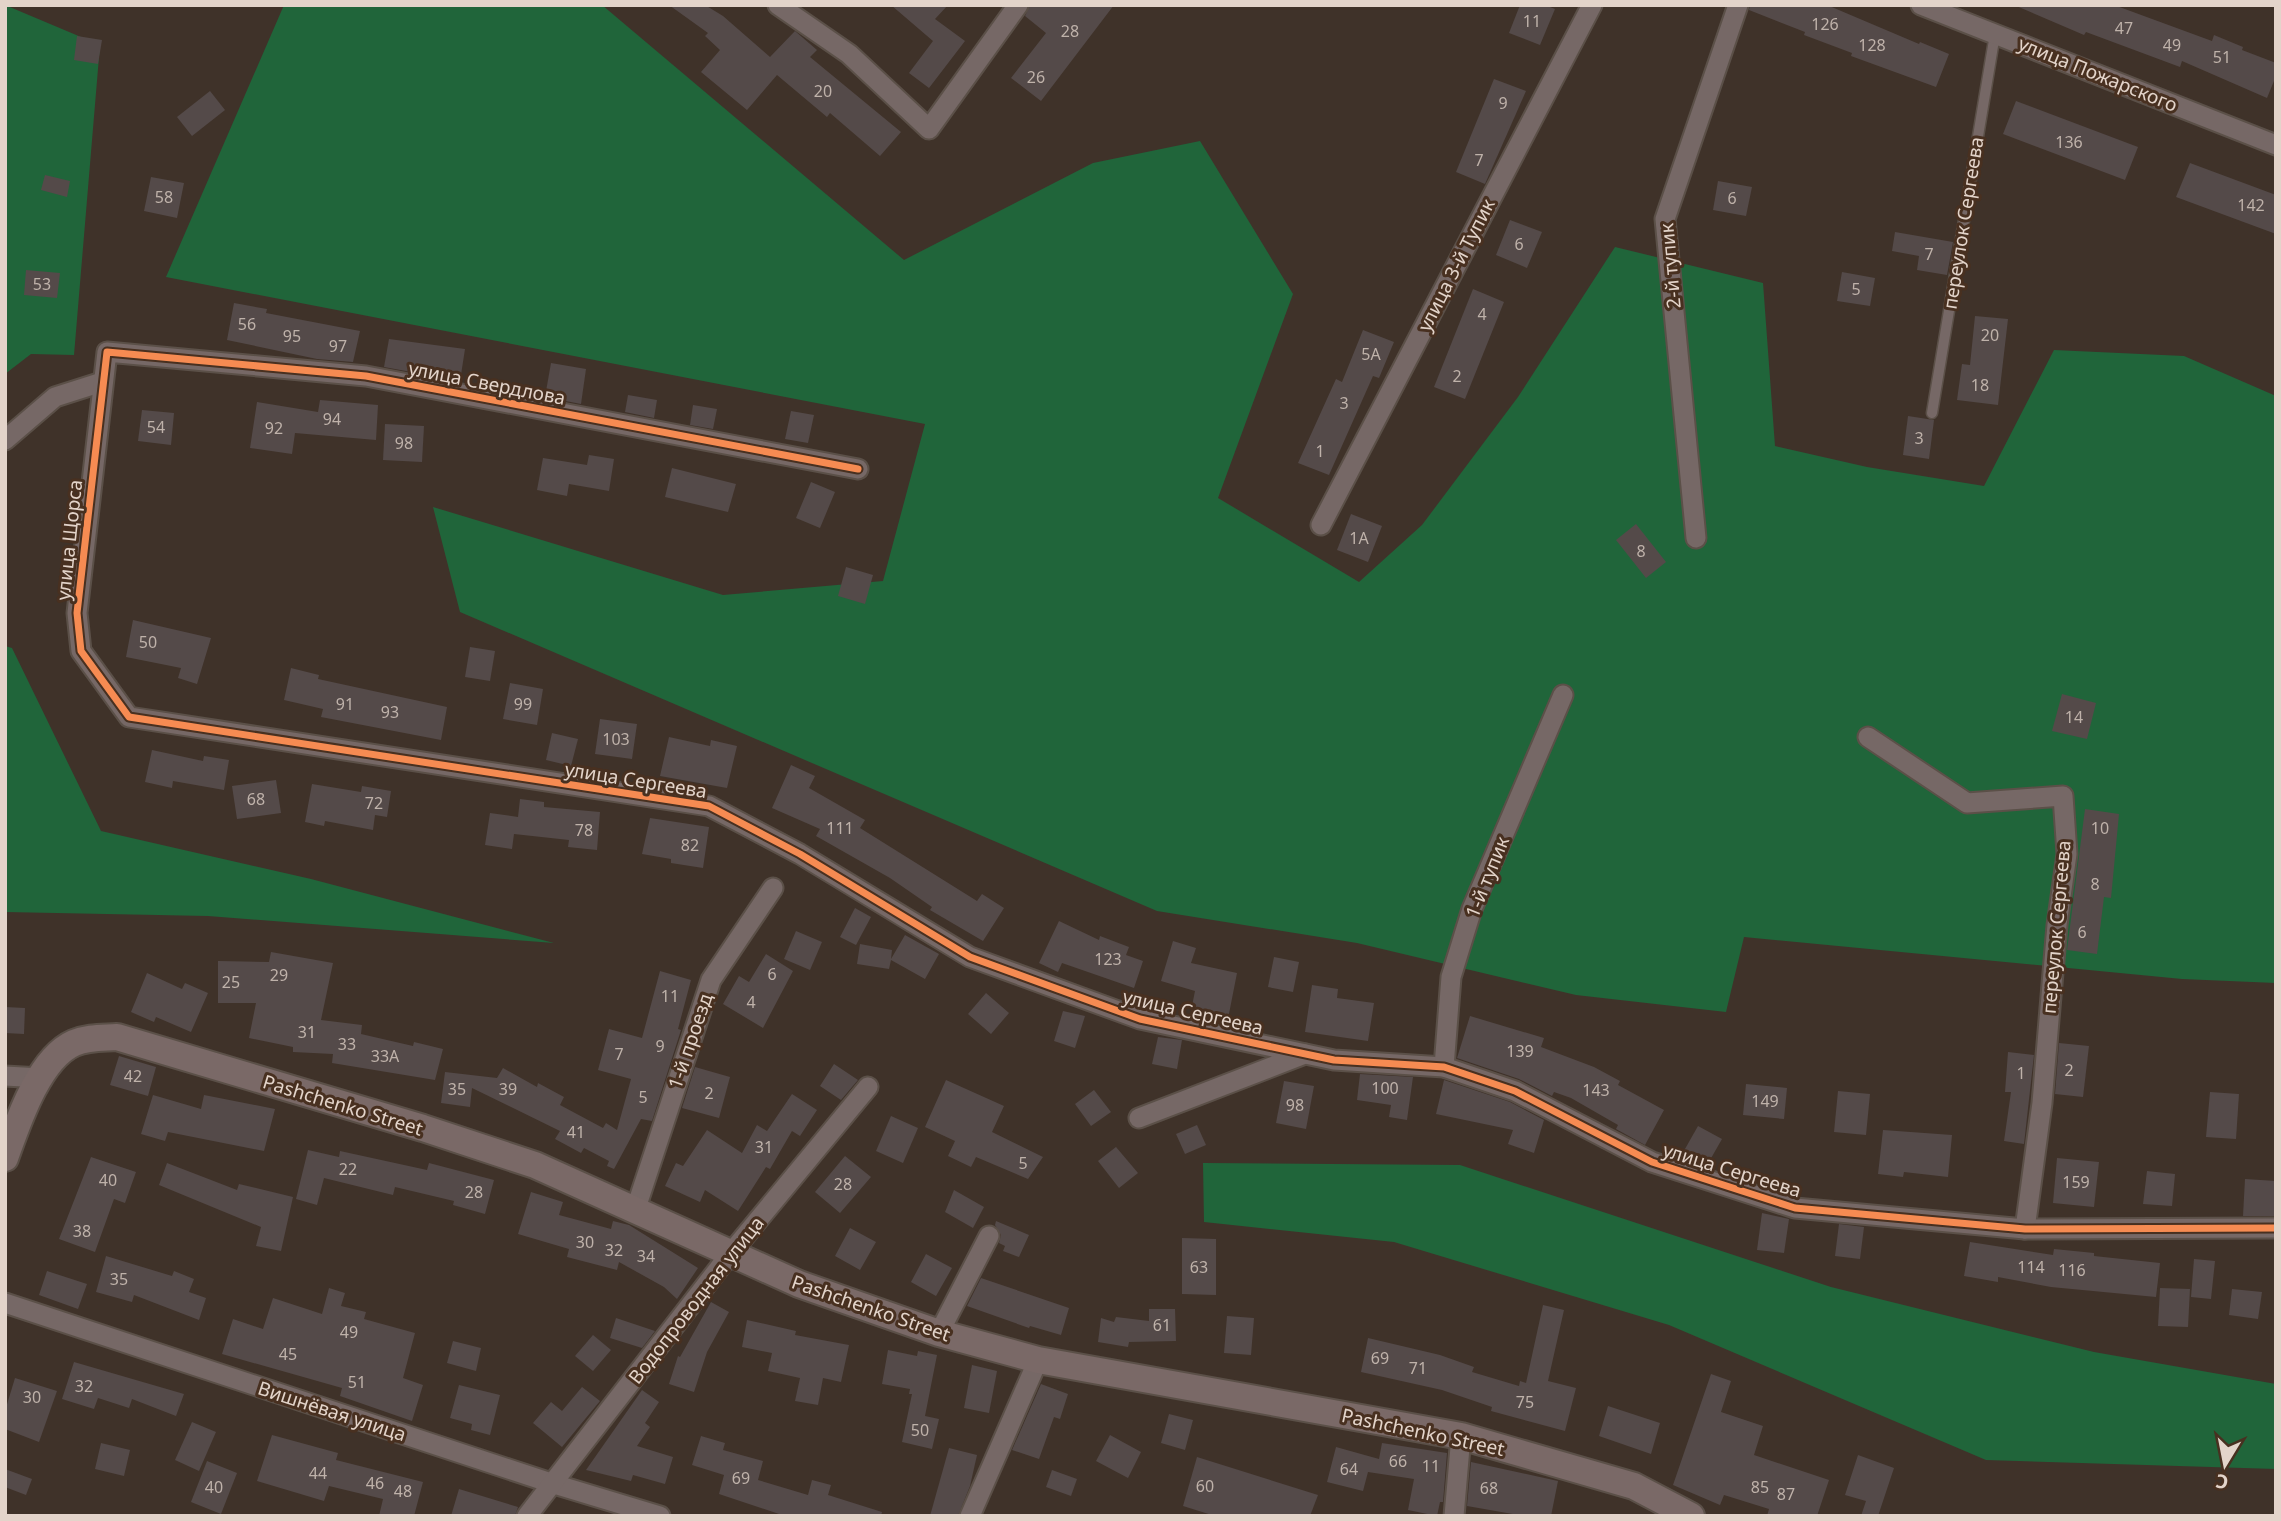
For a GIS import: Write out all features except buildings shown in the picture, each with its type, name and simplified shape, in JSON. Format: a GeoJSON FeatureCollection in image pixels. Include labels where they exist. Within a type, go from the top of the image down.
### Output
{"type":"FeatureCollection","features":[{"type":"Feature","properties":{"kind":"street"},"geometry":{"type":"LineString","coordinates":[[779,5],[849,54],[929,129],[1018,5]]}},
{"type":"Feature","properties":{"kind":"street","name":"улица 3-й Тупик"},"geometry":{"type":"LineString","coordinates":[[1321,525],[1591,5]]}},
{"type":"Feature","properties":{"kind":"street","name":"2-й тупик"},"geometry":{"type":"LineString","coordinates":[[1696,538],[1665,219],[1738,5]]}},
{"type":"Feature","properties":{"kind":"street","name":"улица Пожарского"},"geometry":{"type":"LineString","coordinates":[[1921,5],[2276,145]]}},
{"type":"Feature","properties":{"kind":"street","name":"улица Щорса"},"geometry":{"type":"LineString","coordinates":[[107,352],[77,613],[81,651],[129,717]]}},
{"type":"Feature","properties":{"kind":"street","name":"улица Свердлова"},"geometry":{"type":"LineString","coordinates":[[107,352],[366,376],[858,469]]}},
{"type":"Feature","properties":{"kind":"street"},"geometry":{"type":"LineString","coordinates":[[5,440],[55,397],[102,382]]}},
{"type":"Feature","properties":{"kind":"street","name":"1-й тупик"},"geometry":{"type":"LineString","coordinates":[[1444,1067],[1451,978],[1472,909],[1563,695]]}},
{"type":"Feature","properties":{"kind":"street","name":"улица Сергеева"},"geometry":{"type":"LineString","coordinates":[[129,717],[709,806],[800,854],[970,957],[1140,1019],[1334,1060],[1444,1067],[1515,1091],[1652,1162],[1795,1208],[2025,1228],[2276,1228]]}},
{"type":"Feature","properties":{"kind":"street","name":"переулок Сергеева"},"geometry":{"type":"LineString","coordinates":[[1868,737],[1967,803],[2063,796],[2067,853],[2057,925],[2042,1103],[2025,1228]]}},
{"type":"Feature","properties":{"kind":"street","name":"1-й проезд"},"geometry":{"type":"LineString","coordinates":[[636,1208],[711,980],[773,888]]}},
{"type":"Feature","properties":{"kind":"street","name":"Pashchenko Street"},"geometry":{"type":"LineString","coordinates":[[41,1077],[71,1044],[92,1038],[117,1037],[423,1128],[535,1166],[636,1208],[730,1254],[865,1309],[940,1333],[1038,1360],[1461,1436],[1634,1486],[1691,1516]]}},
{"type":"Feature","properties":{"kind":"street"},"geometry":{"type":"LineString","coordinates":[[1139,1118],[1306,1054]]}},
{"type":"Feature","properties":{"kind":"street"},"geometry":{"type":"LineString","coordinates":[[5,1076],[41,1077],[22,1110],[5,1158]]}},
{"type":"Feature","properties":{"kind":"street","name":"Водопроводная улица"},"geometry":{"type":"LineString","coordinates":[[527,1516],[730,1254],[868,1087]]}},
{"type":"Feature","properties":{"kind":"street"},"geometry":{"type":"LineString","coordinates":[[940,1333],[989,1236]]}},
{"type":"Feature","properties":{"kind":"street","name":"Вишнёвая улица"},"geometry":{"type":"LineString","coordinates":[[5,1303],[554,1484],[660,1516]]}},
{"type":"Feature","properties":{"kind":"street"},"geometry":{"type":"LineString","coordinates":[[971,1516],[1038,1360]]}},
{"type":"Feature","properties":{"kind":"street"},"geometry":{"type":"LineString","coordinates":[[1454,1516],[1461,1436]]}},
{"type":"Feature","properties":{"kind":"lane","name":"переулок Сергеева"},"geometry":{"type":"LineString","coordinates":[[1932,413],[1995,33]]}},
{"type":"Feature","properties":{"kind":"green space"},"geometry":{"type":"Polygon","coordinates":[[[5,5],[100,45],[74,355],[31,354],[5,374],[5,5]]]}},
{"type":"Feature","properties":{"kind":"green space"},"geometry":{"type":"Polygon","coordinates":[[[284,5],[602,5],[904,260],[1093,163],[1200,141],[1293,294],[1218,498],[1359,582],[1422,525],[1518,397],[1615,247],[1763,283],[1775,446],[1867,467],[1984,486],[2054,350],[2184,356],[2276,396],[2276,983],[2182,979],[1744,937],[1726,1012],[1576,995],[1357,943],[1157,911],[460,612],[433,507],[723,595],[883,581],[925,424],[166,277],[284,5]]]}},
{"type":"Feature","properties":{"kind":"green space"},"geometry":{"type":"Polygon","coordinates":[[[5,646],[12,648],[101,831],[311,879],[554,943],[208,916],[5,912],[5,646]]]}},
{"type":"Feature","properties":{"kind":"green space"},"geometry":{"type":"Polygon","coordinates":[[[1203,1163],[1460,1165],[1831,1287],[2094,1352],[2276,1384],[2276,1469],[1986,1460],[1669,1325],[1394,1242],[1204,1222],[1203,1163]]]}},
{"type":"Feature","properties":{"kind":"cycle path"},"geometry":{"type":"LineString","coordinates":[[858,469],[366,376],[107,352],[77,613],[81,651],[129,717],[709,806],[800,854],[970,957],[1140,1019],[1334,1060],[1444,1067],[1515,1091],[1652,1162],[1795,1208],[2025,1229],[2276,1228]]}}]}
